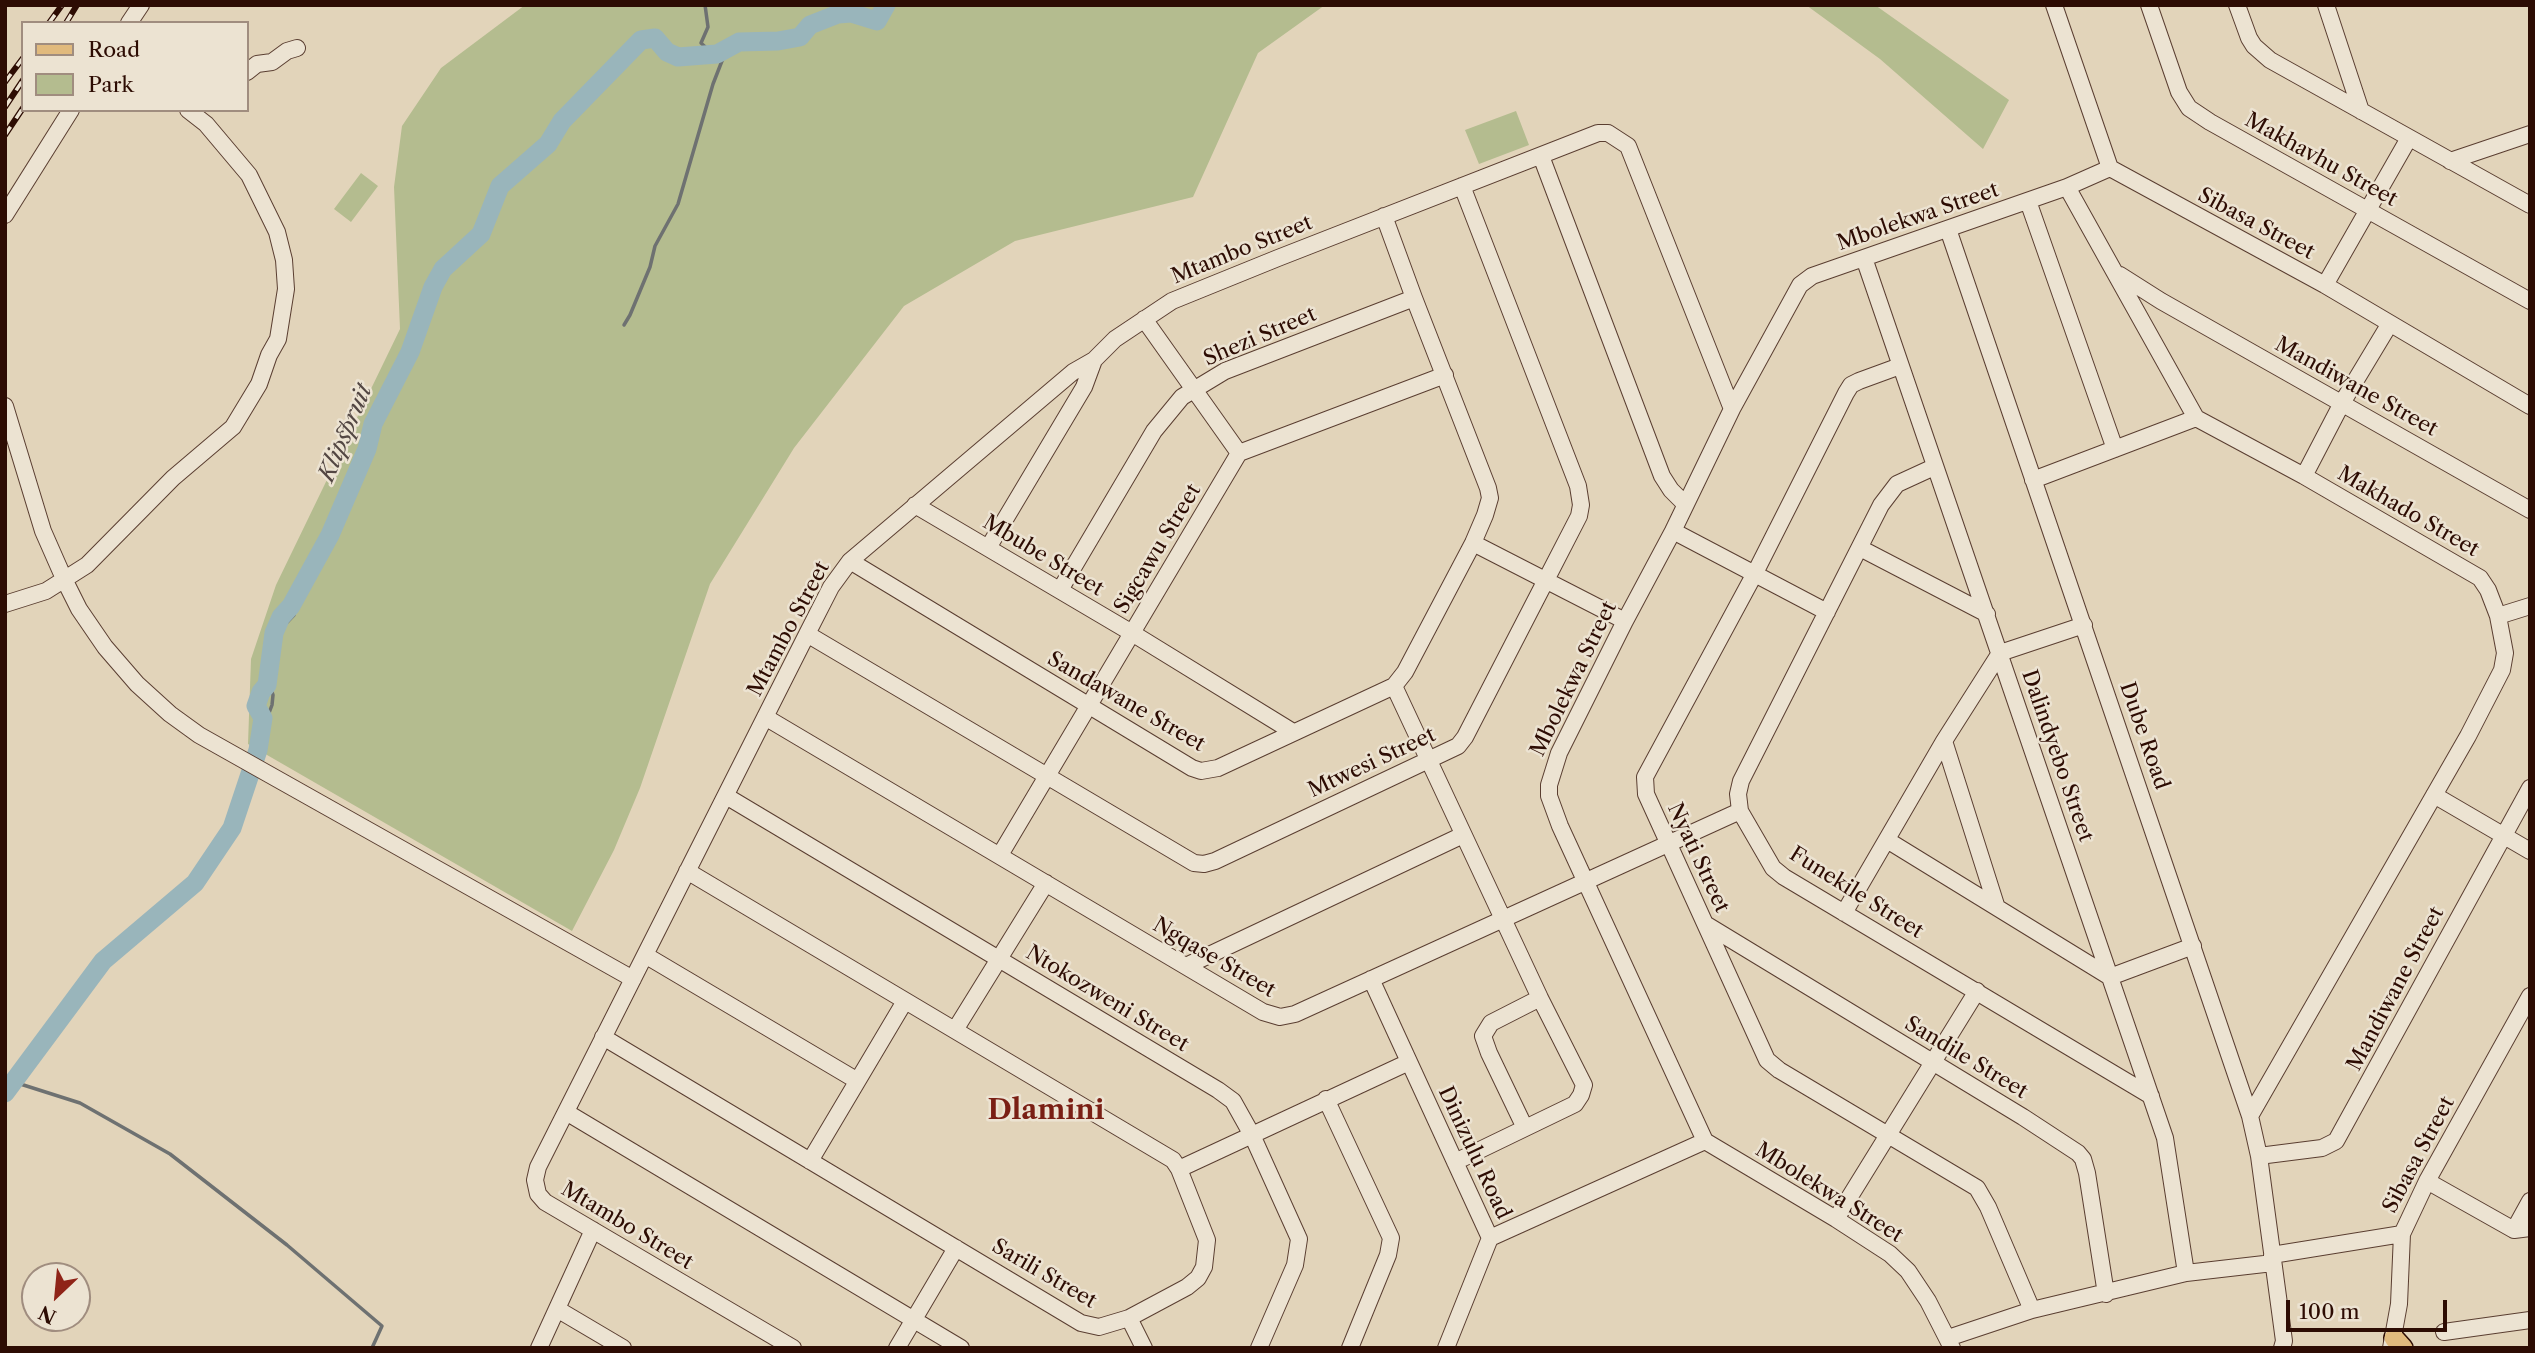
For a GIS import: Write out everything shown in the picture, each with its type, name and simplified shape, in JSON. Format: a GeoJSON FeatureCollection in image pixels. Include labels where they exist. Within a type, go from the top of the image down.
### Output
{"type":"FeatureCollection","features":[{"type":"Feature","properties":{"kind":"street"},"geometry":{"type":"LineString","coordinates":[[130,21],[141,5]]}},
{"type":"Feature","properties":{"kind":"street"},"geometry":{"type":"LineString","coordinates":[[2054,5],[2110,168]]}},
{"type":"Feature","properties":{"kind":"street","name":"Makhavhu Street"},"geometry":{"type":"LineString","coordinates":[[2149,5],[2179,92],[2189,108],[2530,301]]}},
{"type":"Feature","properties":{"kind":"street"},"geometry":{"type":"LineString","coordinates":[[2237,5],[2249,38],[2262,54],[2530,205]]}},
{"type":"Feature","properties":{"kind":"street"},"geometry":{"type":"LineString","coordinates":[[2326,5],[2361,111]]}},
{"type":"Feature","properties":{"kind":"street"},"geometry":{"type":"LineString","coordinates":[[248,71],[257,64],[272,62],[287,51],[298,48]]}},
{"type":"Feature","properties":{"kind":"street"},"geometry":{"type":"LineString","coordinates":[[5,215],[70,112]]}},
{"type":"Feature","properties":{"kind":"street"},"geometry":{"type":"LineString","coordinates":[[5,604],[46,591],[86,565],[173,478],[233,427],[259,384],[278,339],[286,289],[284,260],[277,232],[249,175],[206,124],[191,112]]}},
{"type":"Feature","properties":{"kind":"street"},"geometry":{"type":"LineString","coordinates":[[206,124],[215,112]]}},
{"type":"Feature","properties":{"kind":"street","name":"Mtambo Street"},"geometry":{"type":"LineString","coordinates":[[793,1348],[545,1202],[536,1189],[535,1180],[538,1167],[807,634],[831,587],[850,561],[1073,372],[1094,360],[1115,339],[1172,301],[1598,133],[1608,133],[1628,146],[1732,409]]}},
{"type":"Feature","properties":{"kind":"street"},"geometry":{"type":"LineString","coordinates":[[2450,161],[2530,134]]}},
{"type":"Feature","properties":{"kind":"street"},"geometry":{"type":"LineString","coordinates":[[2325,285],[2409,138]]}},
{"type":"Feature","properties":{"kind":"street"},"geometry":{"type":"LineString","coordinates":[[1541,156],[1662,476],[1685,504]]}},
{"type":"Feature","properties":{"kind":"street","name":"Mbolekwa Street"},"geometry":{"type":"LineString","coordinates":[[1950,1343],[1928,1301],[1908,1271],[1890,1254],[1705,1141],[1553,811],[1549,785],[1559,753],[1625,621],[1673,531],[1732,409],[1800,285],[1812,276],[2067,187],[2110,168]]}},
{"type":"Feature","properties":{"kind":"street","name":"Sibasa Street"},"geometry":{"type":"LineString","coordinates":[[2110,168],[2325,285],[2530,406]]}},
{"type":"Feature","properties":{"kind":"street","name":"Mtwesi Street"},"geometry":{"type":"LineString","coordinates":[[807,634],[1194,863],[1204,864],[1458,746],[1579,516],[1581,498],[1462,186]]}},
{"type":"Feature","properties":{"kind":"street"},"geometry":{"type":"LineString","coordinates":[[2033,480],[2196,418],[2118,274],[2067,187]]}},
{"type":"Feature","properties":{"kind":"street"},"geometry":{"type":"LineString","coordinates":[[2028,201],[2115,449]]}},
{"type":"Feature","properties":{"kind":"street"},"geometry":{"type":"LineString","coordinates":[[1384,216],[1488,488],[1488,506],[1473,544],[1405,671],[1394,686],[1427,761],[1584,1085],[1575,1104],[1455,1162]]}},
{"type":"Feature","properties":{"kind":"street","name":"Dube Road"},"geometry":{"type":"LineString","coordinates":[[1948,229],[2250,1116],[2259,1156],[2284,1341],[2282,1348]]}},
{"type":"Feature","properties":{"kind":"street","name":"Dalindyebo Street"},"geometry":{"type":"LineString","coordinates":[[1864,258],[2165,1138],[2186,1273]]}},
{"type":"Feature","properties":{"kind":"street","name":"Mandiwane Street"},"geometry":{"type":"LineString","coordinates":[[2118,274],[2161,302],[2530,510]]}},
{"type":"Feature","properties":{"kind":"street","name":"Shezi Street"},"geometry":{"type":"LineString","coordinates":[[1060,590],[1154,431],[1174,405],[1225,371],[1414,299]]}},
{"type":"Feature","properties":{"kind":"street"},"geometry":{"type":"LineString","coordinates":[[2141,317],[2161,302]]}},
{"type":"Feature","properties":{"kind":"street"},"geometry":{"type":"LineString","coordinates":[[1144,319],[1239,453],[1445,375]]}},
{"type":"Feature","properties":{"kind":"street"},"geometry":{"type":"LineString","coordinates":[[2304,476],[2342,403],[2389,325]]}},
{"type":"Feature","properties":{"kind":"street"},"geometry":{"type":"LineString","coordinates":[[988,548],[1084,387],[1094,360]]}},
{"type":"Feature","properties":{"kind":"street","name":"Nyati Street"},"geometry":{"type":"LineString","coordinates":[[1900,366],[1860,381],[1852,385],[1846,393],[1754,575],[1645,777],[1646,794],[1767,1060],[1779,1070],[1977,1188],[1988,1207],[2032,1310]]}},
{"type":"Feature","properties":{"kind":"street"},"geometry":{"type":"LineString","coordinates":[[5,406],[43,531],[65,581],[79,609],[104,647],[130,677],[184,725],[244,762],[633,979]]}},
{"type":"Feature","properties":{"kind":"street","name":"Makhado Street"},"geometry":{"type":"LineString","coordinates":[[2196,418],[2304,476],[2480,578],[2498,616],[2505,653],[2502,670],[2468,736],[2250,1116]]}},
{"type":"Feature","properties":{"kind":"street","name":"Sigcawu Street"},"geometry":{"type":"LineString","coordinates":[[1000,855],[1239,453]]}},
{"type":"Feature","properties":{"kind":"street"},"geometry":{"type":"LineString","coordinates":[[1740,811],[1738,794],[1741,781],[1891,491],[1897,484],[1934,467]]}},
{"type":"Feature","properties":{"kind":"street","name":"Mbube Street"},"geometry":{"type":"LineString","coordinates":[[915,505],[1293,732]]}},
{"type":"Feature","properties":{"kind":"street"},"geometry":{"type":"LineString","coordinates":[[1673,531],[1827,612]]}},
{"type":"Feature","properties":{"kind":"street"},"geometry":{"type":"LineString","coordinates":[[1473,544],[1625,621]]}},
{"type":"Feature","properties":{"kind":"street"},"geometry":{"type":"LineString","coordinates":[[1860,548],[1987,614]]}},
{"type":"Feature","properties":{"kind":"street","name":"Sandawane Street"},"geometry":{"type":"LineString","coordinates":[[850,561],[1201,771],[1219,768],[1394,686]]}},
{"type":"Feature","properties":{"kind":"street"},"geometry":{"type":"LineString","coordinates":[[2498,616],[2530,606]]}},
{"type":"Feature","properties":{"kind":"street"},"geometry":{"type":"LineString","coordinates":[[1844,913],[1944,741],[2000,653],[2084,625]]}},
{"type":"Feature","properties":{"kind":"street","name":"Ngqase Street"},"geometry":{"type":"LineString","coordinates":[[765,717],[1263,1013],[1280,1017],[1296,1014],[1740,811]]}},
{"type":"Feature","properties":{"kind":"street"},"geometry":{"type":"LineString","coordinates":[[1944,741],[1996,905]]}},
{"type":"Feature","properties":{"kind":"street","name":"Mandiwane Street"},"geometry":{"type":"LineString","coordinates":[[2259,1156],[2322,1148],[2336,1141],[2530,788]]}},
{"type":"Feature","properties":{"kind":"street"},"geometry":{"type":"LineString","coordinates":[[2434,795],[2530,851]]}},
{"type":"Feature","properties":{"kind":"street","name":"Ntokozweni Street"},"geometry":{"type":"LineString","coordinates":[[726,796],[1227,1096],[1242,1113],[1299,1239],[1295,1265],[1259,1348]]}},
{"type":"Feature","properties":{"kind":"street","name":"Funekile Street"},"geometry":{"type":"LineString","coordinates":[[1740,811],[1773,868],[2151,1096]]}},
{"type":"Feature","properties":{"kind":"street"},"geometry":{"type":"LineString","coordinates":[[1186,966],[1463,835]]}},
{"type":"Feature","properties":{"kind":"street"},"geometry":{"type":"LineString","coordinates":[[1887,840],[2110,977],[2193,946]]}},
{"type":"Feature","properties":{"kind":"street","name":"Sarili Street"},"geometry":{"type":"LineString","coordinates":[[603,1037],[1081,1323],[1099,1327],[1129,1318],[1187,1287],[1198,1278],[1204,1267],[1207,1240],[1173,1160],[687,871]]}},
{"type":"Feature","properties":{"kind":"street"},"geometry":{"type":"LineString","coordinates":[[955,1030],[1046,883]]}},
{"type":"Feature","properties":{"kind":"street","name":"Sandile Street"},"geometry":{"type":"LineString","coordinates":[[1707,925],[2065,1143],[2083,1159],[2106,1294]]}},
{"type":"Feature","properties":{"kind":"street"},"geometry":{"type":"LineString","coordinates":[[645,955],[856,1080]]}},
{"type":"Feature","properties":{"kind":"street","name":"Dinizulu Road"},"geometry":{"type":"LineString","coordinates":[[1371,979],[1490,1238],[1446,1348]]}},
{"type":"Feature","properties":{"kind":"street"},"geometry":{"type":"LineString","coordinates":[[1836,1219],[1977,991]]}},
{"type":"Feature","properties":{"kind":"street","name":"Sibasa Street"},"geometry":{"type":"LineString","coordinates":[[2394,1345],[2402,1234],[2427,1181],[2530,996]]}},
{"type":"Feature","properties":{"kind":"street"},"geometry":{"type":"LineString","coordinates":[[1525,1128],[1483,1036],[1491,1023],[1540,998]]}},
{"type":"Feature","properties":{"kind":"street"},"geometry":{"type":"LineString","coordinates":[[810,1161],[905,1001]]}},
{"type":"Feature","properties":{"kind":"street"},"geometry":{"type":"LineString","coordinates":[[1179,1169],[1409,1062]]}},
{"type":"Feature","properties":{"kind":"street"},"geometry":{"type":"LineString","coordinates":[[1326,1099],[1391,1238],[1388,1255],[1350,1348]]}},
{"type":"Feature","properties":{"kind":"street"},"geometry":{"type":"LineString","coordinates":[[566,1112],[961,1348]]}},
{"type":"Feature","properties":{"kind":"street"},"geometry":{"type":"LineString","coordinates":[[1490,1238],[1705,1141]]}},
{"type":"Feature","properties":{"kind":"street"},"geometry":{"type":"LineString","coordinates":[[2427,1181],[2522,1229],[2530,1201]]}},
{"type":"Feature","properties":{"kind":"street"},"geometry":{"type":"LineString","coordinates":[[539,1348],[593,1230]]}},
{"type":"Feature","properties":{"kind":"street"},"geometry":{"type":"LineString","coordinates":[[1950,1343],[2032,1310],[2186,1273],[2402,1234]]}},
{"type":"Feature","properties":{"kind":"street"},"geometry":{"type":"LineString","coordinates":[[897,1348],[956,1248]]}},
{"type":"Feature","properties":{"kind":"street"},"geometry":{"type":"LineString","coordinates":[[557,1309],[623,1348]]}},
{"type":"Feature","properties":{"kind":"street"},"geometry":{"type":"LineString","coordinates":[[1129,1318],[1144,1348]]}},
{"type":"Feature","properties":{"kind":"street"},"geometry":{"type":"LineString","coordinates":[[2444,1332],[2530,1320]]}},
{"type":"Feature","properties":{"kind":"green space"},"geometry":{"type":"Polygon","coordinates":[[[525,5],[1325,5],[1258,53],[1193,197],[1015,241],[904,306],[794,448],[710,584],[640,788],[614,850],[572,931],[248,744],[251,659],[276,585],[400,329],[394,187],[402,126],[441,68],[525,5]]]}},
{"type":"Feature","properties":{"kind":"green space"},"geometry":{"type":"Polygon","coordinates":[[[1806,5],[1875,5],[2009,100],[1983,149],[1880,59],[1806,5]]]}},
{"type":"Feature","properties":{"kind":"green space"},"geometry":{"type":"Polygon","coordinates":[[[1516,111],[1529,145],[1479,164],[1465,130],[1516,111]]]}},
{"type":"Feature","properties":{"kind":"green space"},"geometry":{"type":"Polygon","coordinates":[[[361,173],[378,186],[351,222],[334,209],[361,173]]]}},
{"type":"Feature","properties":{"kind":"waterway"},"geometry":{"type":"LineString","coordinates":[[705,5],[708,27],[701,43],[714,55]]}},
{"type":"Feature","properties":{"kind":"waterway","name":"Klipspruit"},"geometry":{"type":"LineString","coordinates":[[5,1093],[103,961],[195,883],[232,828],[258,750],[263,718],[256,706],[267,685],[274,633],[330,535],[367,449],[373,424],[410,352],[433,287],[443,269],[481,234],[500,186],[548,144],[562,121],[641,40],[655,38],[667,52],[678,57],[717,54],[739,42],[778,41],[800,37],[810,25],[838,14],[851,13],[877,21],[886,5]]}},
{"type":"Feature","properties":{"kind":"waterway"},"geometry":{"type":"LineString","coordinates":[[624,325],[650,267],[655,246],[678,204],[713,84],[727,48]]}},
{"type":"Feature","properties":{"kind":"waterway"},"geometry":{"type":"LineString","coordinates":[[274,636],[294,615],[295,599]]}},
{"type":"Feature","properties":{"kind":"waterway"},"geometry":{"type":"LineString","coordinates":[[262,721],[272,705],[273,695],[268,679]]}},
{"type":"Feature","properties":{"kind":"waterway"},"geometry":{"type":"LineString","coordinates":[[14,1082],[80,1103],[170,1154],[287,1245],[382,1326],[372,1348]]}},
{"type":"Feature","properties":{"kind":"railway"},"geometry":{"type":"LineString","coordinates":[[50,21],[62,5]]}},
{"type":"Feature","properties":{"kind":"railway"},"geometry":{"type":"LineString","coordinates":[[67,21],[77,5]]}},
{"type":"Feature","properties":{"kind":"railway"},"geometry":{"type":"LineString","coordinates":[[5,82],[21,61]]}},
{"type":"Feature","properties":{"kind":"railway"},"geometry":{"type":"LineString","coordinates":[[5,107],[21,83]]}},
{"type":"Feature","properties":{"kind":"railway"},"geometry":{"type":"LineString","coordinates":[[5,135],[21,111]]}},
{"type":"Feature","properties":{"kind":"district","name":"Dlamini"},"geometry":{"type":"Point","coordinates":[1046,1111]}}]}
